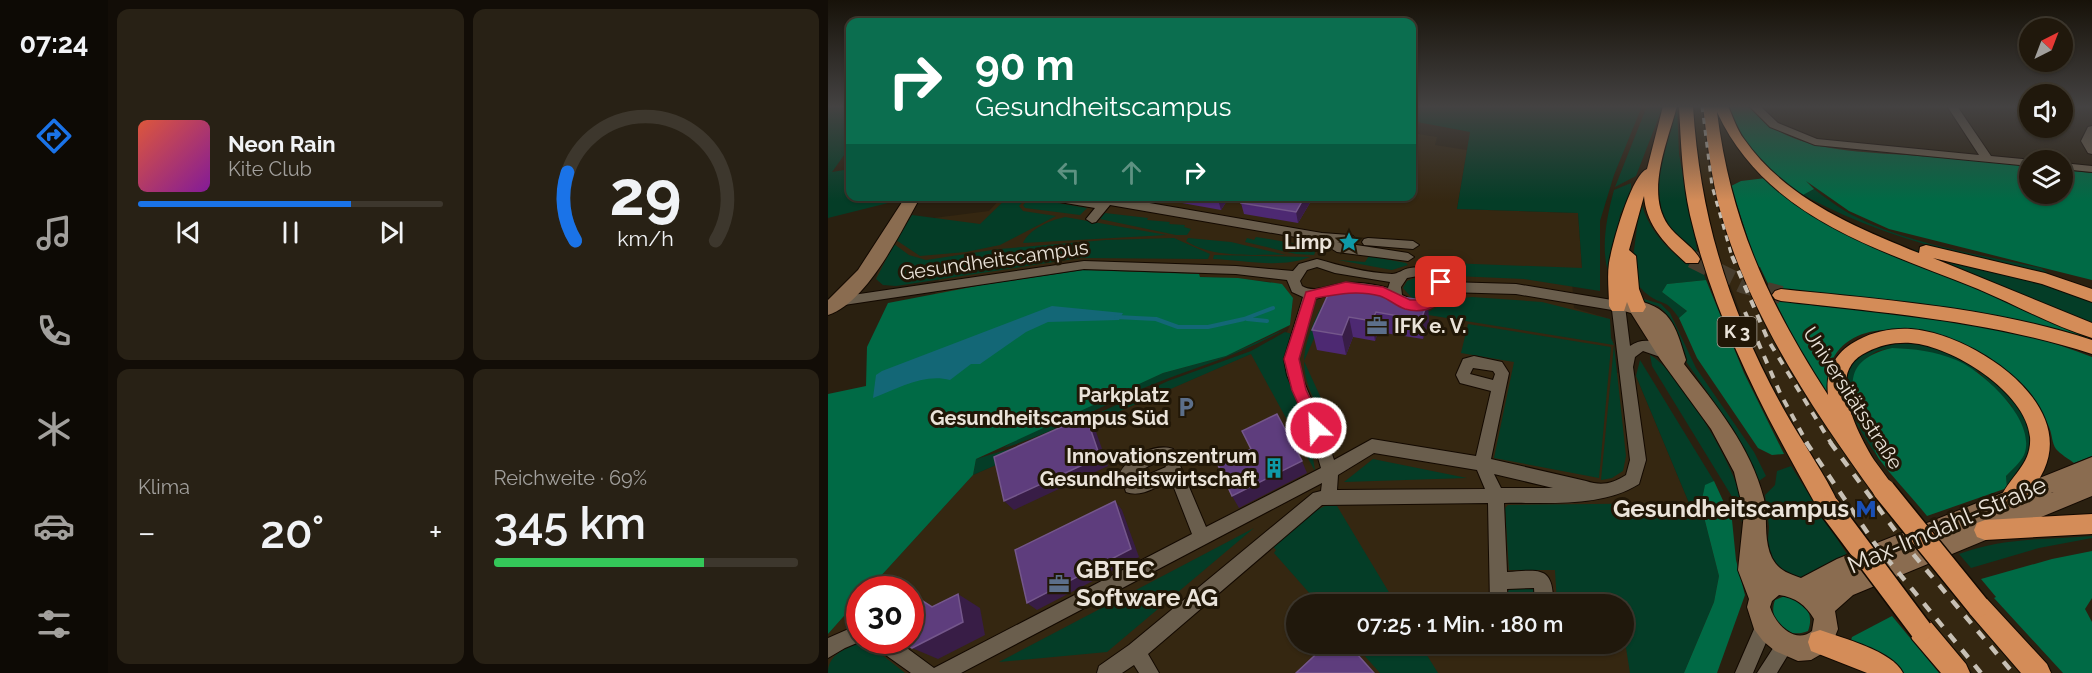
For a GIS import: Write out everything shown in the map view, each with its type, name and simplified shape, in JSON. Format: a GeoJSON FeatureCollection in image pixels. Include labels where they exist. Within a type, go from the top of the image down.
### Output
{"type":"FeatureCollection","features":[{"type":"Feature","properties":{"kind":"highway"},"geometry":{"type":"LineString","coordinates":[[1662,137],[1649,194],[1655,218],[1673,242],[1692,259]]}},
{"type":"Feature","properties":{"kind":"highway","name":"K 3"},"geometry":{"type":"LineString","coordinates":[[1687,137],[1688,167],[1702,232],[1712,264],[1752,365],[1772,406],[1829,507],[1921,630],[1957,673]]}},
{"type":"Feature","properties":{"kind":"highway","name":"Universitätsstraße"},"geometry":{"type":"LineString","coordinates":[[1715,137],[1723,187],[1742,252],[1798,365],[1884,490],[1978,606],[2038,673]]}},
{"type":"Feature","properties":{"kind":"highway"},"geometry":{"type":"LineString","coordinates":[[1736,137],[1763,172],[1815,210],[1855,231],[2092,331]]}},
{"type":"Feature","properties":{"kind":"highway"},"geometry":{"type":"LineString","coordinates":[[1627,306],[1630,284],[1628,230],[1640,186],[1655,165]]}},
{"type":"Feature","properties":{"kind":"highway"},"geometry":{"type":"LineString","coordinates":[[1855,231],[1948,257],[2045,279],[2092,296]]}},
{"type":"Feature","properties":{"kind":"highway"},"geometry":{"type":"LineString","coordinates":[[1781,295],[1978,317],[2040,330],[2092,347]]}},
{"type":"Feature","properties":{"kind":"highway"},"geometry":{"type":"LineString","coordinates":[[1867,468],[1839,400],[1836,382],[1839,369],[1847,356],[1859,345],[1875,338],[1893,335],[1915,336],[1937,341],[1976,357],[2008,382],[2027,406],[2036,425],[2039,453],[2027,479],[2012,497]]}},
{"type":"Feature","properties":{"kind":"highway"},"geometry":{"type":"LineString","coordinates":[[1985,530],[2092,524]]}},
{"type":"Feature","properties":{"kind":"highway"},"geometry":{"type":"LineString","coordinates":[[1820,642],[1870,661],[1890,673]]}},
{"type":"Feature","properties":{"kind":"street"},"geometry":{"type":"LineString","coordinates":[[1804,137],[1815,142],[2019,162]]}},
{"type":"Feature","properties":{"kind":"street"},"geometry":{"type":"LineString","coordinates":[[1973,137],[1988,160]]}},
{"type":"Feature","properties":{"kind":"street"},"geometry":{"type":"LineString","coordinates":[[2088,137],[2086,141],[2092,151]]}},
{"type":"Feature","properties":{"kind":"street"},"geometry":{"type":"LineString","coordinates":[[2073,167],[2092,169]]}},
{"type":"Feature","properties":{"kind":"street"},"geometry":{"type":"LineString","coordinates":[[836,304],[910,201]]}},
{"type":"Feature","properties":{"kind":"street"},"geometry":{"type":"LineString","coordinates":[[1069,201],[1103,209],[1135,210],[1298,228],[1322,237],[1337,248],[1410,251]]}},
{"type":"Feature","properties":{"kind":"street"},"geometry":{"type":"LineString","coordinates":[[1079,217],[1103,209]]}},
{"type":"Feature","properties":{"kind":"street"},"geometry":{"type":"LineString","coordinates":[[1322,237],[1349,239]]}},
{"type":"Feature","properties":{"kind":"street"},"geometry":{"type":"LineString","coordinates":[[1398,279],[1335,269],[1317,263],[1303,267],[1294,276],[1296,289],[1310,295],[1332,288],[1346,287],[1396,296],[1407,304],[1424,305],[1437,298],[1443,287]]}},
{"type":"Feature","properties":{"kind":"street","name":"Gesundheitscampus"},"geometry":{"type":"LineString","coordinates":[[836,304],[1083,265],[1236,270],[1294,276]]}},
{"type":"Feature","properties":{"kind":"street"},"geometry":{"type":"LineString","coordinates":[[1332,288],[1338,279],[1335,269]]}},
{"type":"Feature","properties":{"kind":"street"},"geometry":{"type":"LineString","coordinates":[[1396,296],[1395,284],[1398,279],[1410,272],[1426,271],[1438,277],[1443,287]]}},
{"type":"Feature","properties":{"kind":"street"},"geometry":{"type":"LineString","coordinates":[[1443,287],[1516,289],[1627,306],[1673,361],[1718,426],[1748,483],[1755,513],[1755,529],[1747,566],[1751,581],[1768,590],[1791,584],[1804,589],[1821,607],[1826,631],[1820,642],[1808,649],[1785,645],[1764,626],[1758,608],[1768,590]]}},
{"type":"Feature","properties":{"kind":"street"},"geometry":{"type":"LineString","coordinates":[[1310,295],[1292,359],[1294,375],[1316,428],[1330,471],[1329,497]]}},
{"type":"Feature","properties":{"kind":"street"},"geometry":{"type":"LineString","coordinates":[[1106,673],[1136,652],[1320,498],[1554,495],[1619,488],[1633,479],[1637,471],[1638,460],[1626,367],[1627,306]]}},
{"type":"Feature","properties":{"kind":"street"},"geometry":{"type":"LineString","coordinates":[[1626,367],[1629,354],[1641,345],[1650,345],[1673,361]]}},
{"type":"Feature","properties":{"kind":"street"},"geometry":{"type":"LineString","coordinates":[[1499,387],[1482,464],[1496,495],[1499,594]]}},
{"type":"Feature","properties":{"kind":"street"},"geometry":{"type":"LineString","coordinates":[[942,673],[1330,471],[1372,446],[1482,464],[1556,479],[1594,490]]}},
{"type":"Feature","properties":{"kind":"street","name":"Max-Imdahl-Straße"},"geometry":{"type":"LineString","coordinates":[[1804,589],[1845,567],[2092,466]]}},
{"type":"Feature","properties":{"kind":"street"},"geometry":{"type":"LineString","coordinates":[[1174,470],[1202,537]]}},
{"type":"Feature","properties":{"kind":"street","name":"Max-Imdahl-Straße"},"geometry":{"type":"LineString","coordinates":[[1821,607],[1845,587],[2092,486]]}},
{"type":"Feature","properties":{"kind":"street"},"geometry":{"type":"LineString","coordinates":[[1498,581],[1537,579],[1544,585],[1544,594]]}},
{"type":"Feature","properties":{"kind":"street"},"geometry":{"type":"LineString","coordinates":[[1744,673],[1764,626]]}},
{"type":"Feature","properties":{"kind":"street"},"geometry":{"type":"LineString","coordinates":[[828,649],[846,638]]}},
{"type":"Feature","properties":{"kind":"street"},"geometry":{"type":"LineString","coordinates":[[1766,673],[1785,645]]}},
{"type":"Feature","properties":{"kind":"street"},"geometry":{"type":"LineString","coordinates":[[1136,652],[1150,673]]}},
{"type":"Feature","properties":{"kind":"street"},"geometry":{"type":"LineString","coordinates":[[899,654],[927,673]]}},
{"type":"Feature","properties":{"kind":"shaded area","name":"Gesundheitscampus"},"geometry":{"type":"Polygon","coordinates":[[[1416,137],[1437,137],[1435,145],[1467,150],[1457,209],[1578,213],[1582,268],[1571,268],[1574,308],[1610,319],[1611,338],[1614,345],[1612,372],[1636,376],[1689,503],[1652,673],[828,673],[828,634],[846,614],[846,654],[924,654],[924,576],[881,576],[973,475],[1284,339],[1290,325],[1293,298],[1272,282],[1244,279],[1083,270],[935,294],[939,279],[883,285],[876,279],[878,271],[910,221],[989,211],[998,201],[1416,201],[1416,137]]]}},
{"type":"Feature","properties":{"kind":"shaded area"},"geometry":{"type":"Polygon","coordinates":[[[1695,137],[1708,137],[1713,182],[1732,251],[1765,325],[1790,371],[1816,414],[1873,493],[1929,565],[2023,673],[1973,673],[1908,596],[1856,525],[1802,440],[1756,353],[1714,243],[1700,191],[1695,137]]]}},
{"type":"Feature","properties":{"kind":"green space"},"geometry":{"type":"Polygon","coordinates":[[[828,137],[846,137],[846,153],[832,172],[846,170],[846,201],[892,202],[828,218],[828,137]]]}},
{"type":"Feature","properties":{"kind":"green space"},"geometry":{"type":"Polygon","coordinates":[[[1469,137],[1629,137],[1614,175],[1600,221],[1600,291],[1524,279],[1455,276],[1446,273],[1448,263],[1582,268],[1578,213],[1457,209],[1469,137]]]}},
{"type":"Feature","properties":{"kind":"green space"},"geometry":{"type":"Polygon","coordinates":[[[1635,137],[1651,137],[1636,176],[1615,187],[1635,137]]]}},
{"type":"Feature","properties":{"kind":"green space"},"geometry":{"type":"Polygon","coordinates":[[[1667,137],[1678,137],[1679,154],[1699,260],[1660,219],[1654,176],[1667,137]]]}},
{"type":"Feature","properties":{"kind":"green space"},"geometry":{"type":"Polygon","coordinates":[[[1742,137],[1794,137],[1828,148],[1852,151],[2019,165],[2019,204],[2073,204],[2073,171],[2092,173],[2092,280],[1889,229],[1849,211],[1806,181],[1814,189],[1803,195],[1779,179],[1757,158],[1742,137]]]}},
{"type":"Feature","properties":{"kind":"green space"},"geometry":{"type":"Polygon","coordinates":[[[1766,178],[1802,206],[2092,334],[2092,343],[1771,290],[1760,267],[1757,267],[1731,186],[1741,181],[1766,178]]]}},
{"type":"Feature","properties":{"kind":"green space"},"geometry":{"type":"Polygon","coordinates":[[[1631,183],[1631,191],[1620,215],[1609,275],[1605,243],[1611,200],[1614,190],[1631,183]]]}},
{"type":"Feature","properties":{"kind":"green space"},"geometry":{"type":"Polygon","coordinates":[[[1814,189],[1852,215],[1897,234],[1945,248],[2041,268],[2052,276],[1956,253],[1894,234],[1863,223],[1803,195],[1814,189]]]}},
{"type":"Feature","properties":{"kind":"green space"},"geometry":{"type":"Polygon","coordinates":[[[1004,201],[1023,201],[1019,206],[1023,211],[1056,216],[1000,245],[966,252],[920,256],[896,240],[912,215],[980,224],[1004,201]]]}},
{"type":"Feature","properties":{"kind":"green space"},"geometry":{"type":"Polygon","coordinates":[[[1027,201],[1047,201],[1087,208],[1080,215],[1025,208],[1023,205],[1027,201]]]}},
{"type":"Feature","properties":{"kind":"green space"},"geometry":{"type":"Polygon","coordinates":[[[1640,205],[1651,226],[1665,245],[1683,261],[1703,272],[1706,280],[1667,284],[1662,292],[1687,311],[1679,318],[1666,304],[1652,298],[1641,288],[1635,286],[1632,265],[1640,205]]]}},
{"type":"Feature","properties":{"kind":"green space"},"geometry":{"type":"Polygon","coordinates":[[[1105,213],[1170,222],[1169,224],[1185,225],[1184,227],[1191,229],[1187,235],[1176,235],[1100,219],[1105,213]]]}},
{"type":"Feature","properties":{"kind":"green space"},"geometry":{"type":"Polygon","coordinates":[[[1065,217],[1167,235],[1023,243],[1035,229],[1065,217]]]}},
{"type":"Feature","properties":{"kind":"green space"},"geometry":{"type":"Polygon","coordinates":[[[1256,237],[1317,247],[1314,255],[1296,254],[1245,242],[1247,238],[1254,240],[1256,237]]]}},
{"type":"Feature","properties":{"kind":"green space"},"geometry":{"type":"Polygon","coordinates":[[[1174,238],[1210,254],[1208,259],[1080,258],[896,286],[883,285],[876,279],[894,244],[909,255],[926,260],[999,249],[1106,240],[1174,238]]]}},
{"type":"Feature","properties":{"kind":"green space"},"geometry":{"type":"Polygon","coordinates":[[[1188,238],[1231,242],[1286,255],[1248,255],[1209,251],[1186,241],[1188,238]]]}},
{"type":"Feature","properties":{"kind":"green space"},"geometry":{"type":"Polygon","coordinates":[[[1907,248],[2029,277],[2092,298],[2092,324],[1907,248]]]}},
{"type":"Feature","properties":{"kind":"green space"},"geometry":{"type":"Polygon","coordinates":[[[1214,255],[1310,257],[1287,263],[1262,263],[1213,259],[1214,255]]]}},
{"type":"Feature","properties":{"kind":"green space"},"geometry":{"type":"Polygon","coordinates":[[[1369,256],[1408,265],[1392,270],[1338,260],[1365,262],[1369,256]]]}},
{"type":"Feature","properties":{"kind":"green space"},"geometry":{"type":"Polygon","coordinates":[[[1083,270],[1199,274],[1200,277],[1238,278],[1282,284],[1293,298],[1290,325],[1226,356],[1163,373],[976,459],[973,475],[881,576],[846,576],[846,614],[828,634],[828,394],[866,386],[867,347],[888,303],[982,285],[1083,270]]]}},
{"type":"Feature","properties":{"kind":"green space"},"geometry":{"type":"Polygon","coordinates":[[[1417,277],[1431,283],[1431,291],[1423,297],[1412,298],[1403,288],[1407,281],[1417,277]]]}},
{"type":"Feature","properties":{"kind":"green space"},"geometry":{"type":"Polygon","coordinates":[[[1706,280],[1744,373],[1784,454],[1772,455],[1758,448],[1697,358],[1679,318],[1687,311],[1662,292],[1667,284],[1706,280]]]}},
{"type":"Feature","properties":{"kind":"green space"},"geometry":{"type":"Polygon","coordinates":[[[1472,297],[1542,302],[1610,319],[1611,338],[1614,345],[1416,313],[1430,311],[1452,299],[1472,297]]]}},
{"type":"Feature","properties":{"kind":"green space"},"geometry":{"type":"Polygon","coordinates":[[[1637,297],[1661,304],[1670,313],[1696,368],[1754,452],[1766,476],[1759,481],[1717,406],[1685,360],[1665,312],[1658,306],[1637,300],[1637,297]]]}},
{"type":"Feature","properties":{"kind":"green space"},"geometry":{"type":"Polygon","coordinates":[[[1328,299],[1331,300],[1304,360],[1307,343],[1320,308],[1328,299]]]}},
{"type":"Feature","properties":{"kind":"green space"},"geometry":{"type":"Polygon","coordinates":[[[1774,299],[1816,306],[1961,319],[2018,332],[2092,357],[2092,456],[2074,463],[2058,451],[2046,420],[2034,399],[2018,381],[1994,363],[1944,340],[1916,333],[1889,330],[1864,333],[1844,345],[1830,365],[1829,392],[1825,393],[1806,363],[1774,299]]]}},
{"type":"Feature","properties":{"kind":"green space"},"geometry":{"type":"Polygon","coordinates":[[[1468,324],[1611,347],[1599,478],[1494,458],[1514,362],[1461,353],[1468,324]]]}},
{"type":"Feature","properties":{"kind":"green space"},"geometry":{"type":"Polygon","coordinates":[[[1285,329],[1234,354],[1146,387],[1058,428],[1003,448],[1024,435],[1163,373],[1226,356],[1285,329]]]}},
{"type":"Feature","properties":{"kind":"green space"},"geometry":{"type":"Polygon","coordinates":[[[1285,332],[1292,334],[1288,350],[1288,377],[1296,402],[1314,442],[1311,444],[1315,471],[1251,354],[973,475],[976,459],[1062,430],[1168,381],[1251,351],[1285,332]]]}},
{"type":"Feature","properties":{"kind":"green space"},"geometry":{"type":"Polygon","coordinates":[[[1900,341],[1934,346],[1972,361],[2022,407],[2036,451],[2007,488],[2006,476],[2016,466],[2012,406],[1979,372],[1892,348],[1877,351],[1866,358],[1851,389],[1878,457],[1853,415],[1844,383],[1847,368],[1856,356],[1872,347],[1900,341]]]}},
{"type":"Feature","properties":{"kind":"green space"},"geometry":{"type":"Polygon","coordinates":[[[1614,345],[1626,456],[1623,471],[1612,478],[1601,480],[1614,345]]]}},
{"type":"Feature","properties":{"kind":"green space"},"geometry":{"type":"Polygon","coordinates":[[[1892,348],[1940,354],[1956,360],[1980,375],[2005,399],[2023,427],[2026,442],[2024,455],[2006,476],[2007,488],[1927,516],[1885,466],[1877,456],[1860,415],[1853,390],[1853,379],[1856,369],[1864,360],[1875,353],[1892,348]]]}},
{"type":"Feature","properties":{"kind":"green space"},"geometry":{"type":"Polygon","coordinates":[[[1650,355],[1674,377],[1687,394],[1722,452],[1738,488],[1743,524],[1731,495],[1652,366],[1650,355]]]}},
{"type":"Feature","properties":{"kind":"green space"},"geometry":{"type":"Polygon","coordinates":[[[1640,360],[1714,481],[1705,486],[1702,499],[1705,521],[1719,576],[1714,602],[1684,673],[1630,673],[1627,654],[1634,654],[1634,594],[1556,594],[1555,570],[1509,570],[1505,508],[1508,505],[1689,503],[1636,376],[1640,360]]]}},
{"type":"Feature","properties":{"kind":"green space"},"geometry":{"type":"Polygon","coordinates":[[[1304,362],[1336,431],[1328,429],[1315,403],[1306,380],[1304,362]]]}},
{"type":"Feature","properties":{"kind":"green space"},"geometry":{"type":"Polygon","coordinates":[[[1373,459],[1467,478],[1344,482],[1373,459]]]}},
{"type":"Feature","properties":{"kind":"green space"},"geometry":{"type":"Polygon","coordinates":[[[1791,466],[1848,556],[1816,575],[1797,578],[1781,573],[1767,553],[1769,527],[1765,495],[1775,485],[1777,471],[1791,466]]]}},
{"type":"Feature","properties":{"kind":"green space"},"geometry":{"type":"Polygon","coordinates":[[[1714,481],[1732,520],[1736,560],[1745,595],[1717,673],[1684,673],[1714,602],[1719,576],[1705,521],[1702,499],[1705,485],[1714,481]]]}},
{"type":"Feature","properties":{"kind":"green space"},"geometry":{"type":"Polygon","coordinates":[[[1325,506],[1337,506],[1390,594],[1310,594],[1274,553],[1276,550],[1273,546],[1313,512],[1325,506]]]}},
{"type":"Feature","properties":{"kind":"green space"},"geometry":{"type":"Polygon","coordinates":[[[1254,528],[1107,652],[999,662],[1254,528]]]}},
{"type":"Feature","properties":{"kind":"green space"},"geometry":{"type":"Polygon","coordinates":[[[2092,536],[2092,538],[2039,548],[1971,568],[1959,554],[2008,542],[2092,536]]]}},
{"type":"Feature","properties":{"kind":"green space"},"geometry":{"type":"Polygon","coordinates":[[[2092,551],[2092,598],[2085,609],[2092,622],[2092,673],[2063,673],[1994,598],[1996,597],[1981,579],[2052,559],[2092,551]]]}},
{"type":"Feature","properties":{"kind":"green space"},"geometry":{"type":"Polygon","coordinates":[[[1512,587],[1536,587],[1537,594],[1506,593],[1512,587]]]}},
{"type":"Feature","properties":{"kind":"green space"},"geometry":{"type":"Polygon","coordinates":[[[1785,596],[1798,601],[1806,608],[1810,618],[1808,631],[1793,633],[1786,631],[1776,622],[1773,608],[1775,600],[1785,596]]]}},
{"type":"Feature","properties":{"kind":"green space"},"geometry":{"type":"Polygon","coordinates":[[[1892,616],[1939,673],[1902,673],[1850,644],[1852,637],[1892,616]]]}},
{"type":"Feature","properties":{"kind":"green space"},"geometry":{"type":"Polygon","coordinates":[[[846,649],[846,654],[881,654],[905,673],[828,673],[830,662],[846,649]]]}},
{"type":"Feature","properties":{"kind":"green space"},"geometry":{"type":"Polygon","coordinates":[[[1363,654],[1426,654],[1438,673],[1380,673],[1363,654]]]}},
{"type":"Feature","properties":{"kind":"water"},"geometry":{"type":"Polygon","coordinates":[[[1052,306],[1123,313],[1119,320],[1048,322],[1026,332],[980,364],[971,364],[950,380],[940,378],[921,380],[873,398],[876,375],[882,371],[1052,306]]]}},
{"type":"Feature","properties":{"kind":"building"},"geometry":{"type":"Polygon","coordinates":[[[1242,201],[1302,201],[1296,212],[1241,203],[1242,201]]]}},
{"type":"Feature","properties":{"kind":"building"},"geometry":{"type":"Polygon","coordinates":[[[1332,286],[1428,301],[1421,320],[1376,312],[1372,321],[1349,317],[1342,335],[1312,330],[1332,286]]]}},
{"type":"Feature","properties":{"kind":"building","name":"Innovationszentrum Gesundheitswirtschaft"},"geometry":{"type":"Polygon","coordinates":[[[1277,414],[1302,461],[1232,496],[1218,465],[1251,449],[1242,431],[1277,414]]]}},
{"type":"Feature","properties":{"kind":"building"},"geometry":{"type":"Polygon","coordinates":[[[1086,416],[1100,457],[1004,501],[994,457],[1086,416]]]}},
{"type":"Feature","properties":{"kind":"building","name":"GBTEC Software AG"},"geometry":{"type":"Polygon","coordinates":[[[1115,501],[1131,549],[1027,603],[1015,550],[1115,501]]]}},
{"type":"Feature","properties":{"kind":"building"},"geometry":{"type":"Polygon","coordinates":[[[958,594],[963,622],[924,642],[924,602],[932,607],[958,594]]]}},
{"type":"Feature","properties":{"kind":"building"},"geometry":{"type":"Polygon","coordinates":[[[1316,654],[1357,654],[1374,673],[1296,673],[1316,654]]]}},
{"type":"Feature","properties":{"kind":"waterway"},"geometry":{"type":"LineString","coordinates":[[1116,317],[1156,319],[1178,327],[1208,327],[1244,319],[1273,308]]}},
{"type":"Feature","properties":{"kind":"waterway"},"geometry":{"type":"LineString","coordinates":[[1247,319],[1267,321]]}},
{"type":"Feature","properties":{"kind":"tunnel"},"geometry":{"type":"LineString","coordinates":[[1692,259],[1742,284],[1781,295]]}},
{"type":"Feature","properties":{"kind":"railway"},"geometry":{"type":"LineString","coordinates":[[1706,137],[1712,186],[1732,257]]}},
{"type":"Feature","properties":{"kind":"railway"},"geometry":{"type":"LineString","coordinates":[[1732,256],[1768,340],[1831,443]]}},
{"type":"Feature","properties":{"kind":"railway"},"geometry":{"type":"LineString","coordinates":[[1745,312],[1780,393],[1807,443]]}},
{"type":"Feature","properties":{"kind":"railway"},"geometry":{"type":"LineString","coordinates":[[1806,442],[1875,544],[1981,673]]}},
{"type":"Feature","properties":{"kind":"railway"},"geometry":{"type":"LineString","coordinates":[[1830,442],[1908,548],[2013,673]]}},
{"type":"Feature","properties":{"kind":"place","name":"Limp"},"geometry":{"type":"Point","coordinates":[1349,242]}},
{"type":"Feature","properties":{"kind":"place","name":"IFK e. V."},"geometry":{"type":"Point","coordinates":[1377,326]}},
{"type":"Feature","properties":{"kind":"place","name":"Parkplatz Gesundheitscampus Süd"},"geometry":{"type":"Point","coordinates":[1186,407]}},
{"type":"Feature","properties":{"kind":"place","name":"Innovationszentrum Gesundheitswirtschaft"},"geometry":{"type":"Point","coordinates":[1274,468]}},
{"type":"Feature","properties":{"kind":"place","name":"Gesundheitscampus"},"geometry":{"type":"Point","coordinates":[1866,509]}},
{"type":"Feature","properties":{"kind":"place","name":"GBTEC Software AG"},"geometry":{"type":"Point","coordinates":[1059,584]}},
{"type":"Feature","properties":{"kind":"route"},"geometry":{"type":"LineString","coordinates":[[1316,428],[1299,390],[1292,359],[1296,338],[1310,295],[1327,292],[1332,288],[1346,287],[1383,292],[1415,306],[1431,303],[1437,298],[1443,287],[1441,282]]}}]}
